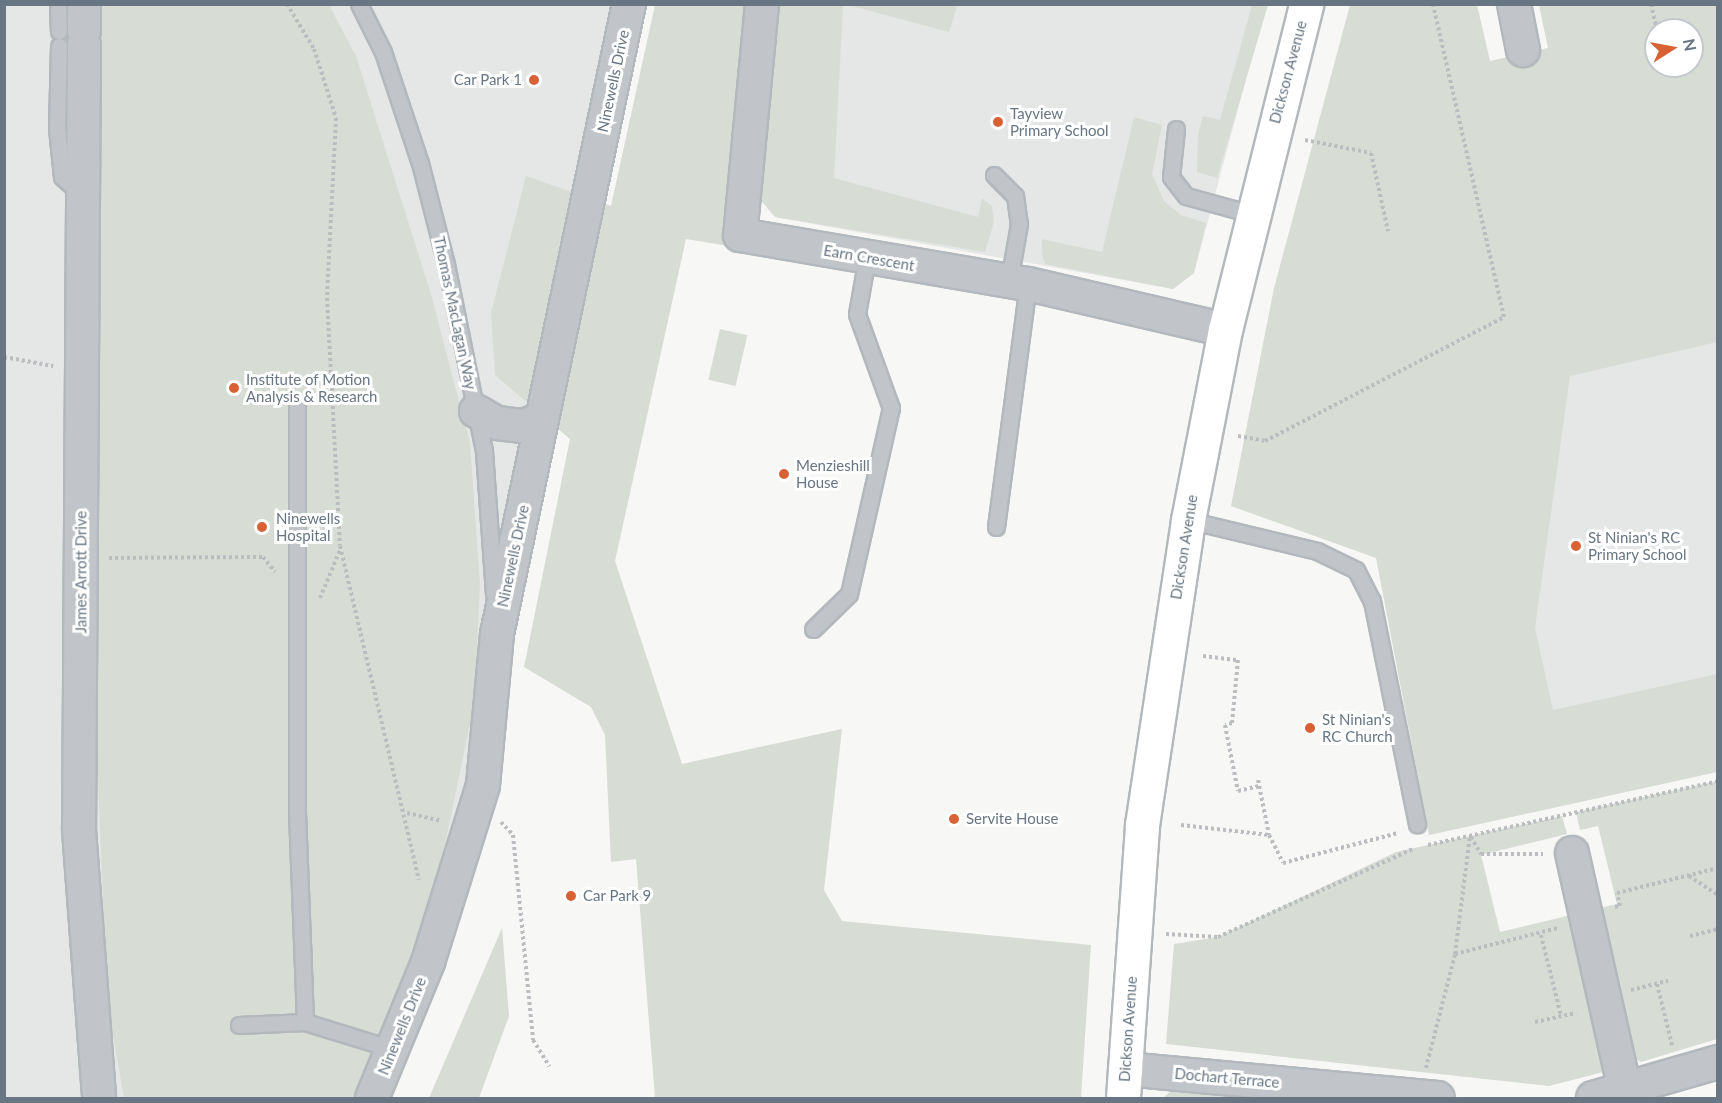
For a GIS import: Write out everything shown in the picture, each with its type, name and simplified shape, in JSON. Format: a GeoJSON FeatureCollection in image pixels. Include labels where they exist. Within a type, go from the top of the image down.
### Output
{"type":"FeatureCollection","features":[{"type":"Feature","properties":{"kind":"street","name":"Ninewells Drive"},"geometry":{"type":"LineString","coordinates":[[372,1098],[428,962],[483,785],[497,634],[629,4]]}},
{"type":"Feature","properties":{"kind":"street","name":"Earn Crescent"},"geometry":{"type":"LineString","coordinates":[[762,4],[740,235],[1018,283],[1225,330]]}},
{"type":"Feature","properties":{"kind":"street","name":"Dickson Avenue"},"geometry":{"type":"LineString","coordinates":[[1124,1084],[1142,825],[1188,520],[1225,330],[1306,4]]}},
{"type":"Feature","properties":{"kind":"street"},"geometry":{"type":"LineString","coordinates":[[1514,4],[1523,50]]}},
{"type":"Feature","properties":{"kind":"street","name":"James Arrott Drive"},"geometry":{"type":"LineString","coordinates":[[74,31],[84,196],[79,830],[99,1098]]}},
{"type":"Feature","properties":{"kind":"street"},"geometry":{"type":"LineString","coordinates":[[476,411],[497,423],[523,426],[542,419]]}},
{"type":"Feature","properties":{"kind":"street"},"geometry":{"type":"LineString","coordinates":[[1572,854],[1625,1090]]}},
{"type":"Feature","properties":{"kind":"street"},"geometry":{"type":"LineString","coordinates":[[1593,1098],[1718,1062]]}},
{"type":"Feature","properties":{"kind":"street","name":"Dochart Terrace"},"geometry":{"type":"LineString","coordinates":[[1124,1084],[1429,1097]]}},
{"type":"Feature","properties":{"kind":"lane"},"geometry":{"type":"LineString","coordinates":[[58,4],[74,31]]}},
{"type":"Feature","properties":{"kind":"lane","name":"Thomas MacLagan Way"},"geometry":{"type":"LineString","coordinates":[[359,4],[382,52],[420,163],[476,411],[484,451],[497,634]]}},
{"type":"Feature","properties":{"kind":"lane"},"geometry":{"type":"LineString","coordinates":[[1176,129],[1171,177],[1186,196],[1252,214]]}},
{"type":"Feature","properties":{"kind":"lane"},"geometry":{"type":"LineString","coordinates":[[994,175],[1015,196],[1019,224],[1018,283],[996,527]]}},
{"type":"Feature","properties":{"kind":"lane"},"geometry":{"type":"LineString","coordinates":[[813,629],[849,594],[891,408],[858,314],[867,258]]}},
{"type":"Feature","properties":{"kind":"lane"},"geometry":{"type":"LineString","coordinates":[[297,406],[297,598],[304,1022]]}},
{"type":"Feature","properties":{"kind":"lane"},"geometry":{"type":"LineString","coordinates":[[1188,520],[1317,551],[1356,570],[1372,601],[1417,825]]}},
{"type":"Feature","properties":{"kind":"lane"},"geometry":{"type":"LineString","coordinates":[[239,1026],[304,1022],[393,1048]]}},
{"type":"Feature","properties":{"kind":"path"},"geometry":{"type":"LineString","coordinates":[[287,4],[314,49],[336,118],[327,298],[340,546],[407,813],[418,889]]}},
{"type":"Feature","properties":{"kind":"path"},"geometry":{"type":"LineString","coordinates":[[1238,436],[1265,441],[1504,317],[1433,4]]}},
{"type":"Feature","properties":{"kind":"path"},"geometry":{"type":"LineString","coordinates":[[1312,141],[1371,153],[1388,231]]}},
{"type":"Feature","properties":{"kind":"path"},"geometry":{"type":"LineString","coordinates":[[4,357],[82,371]]}},
{"type":"Feature","properties":{"kind":"path"},"geometry":{"type":"LineString","coordinates":[[109,547],[110,558],[263,557],[297,598],[313,612],[340,546]]}},
{"type":"Feature","properties":{"kind":"path"},"geometry":{"type":"LineString","coordinates":[[1203,656],[1238,660],[1232,723],[1225,724],[1238,791],[1259,786]]}},
{"type":"Feature","properties":{"kind":"path"},"geometry":{"type":"LineString","coordinates":[[1258,780],[1269,835],[1283,863],[1365,845],[1417,825]]}},
{"type":"Feature","properties":{"kind":"path"},"geometry":{"type":"LineString","coordinates":[[1166,934],[1218,937],[1396,852],[1718,781]]}},
{"type":"Feature","properties":{"kind":"path"},"geometry":{"type":"LineString","coordinates":[[407,813],[489,832],[505,822],[511,826],[533,1040],[549,1066]]}},
{"type":"Feature","properties":{"kind":"path"},"geometry":{"type":"LineString","coordinates":[[1181,825],[1269,835]]}},
{"type":"Feature","properties":{"kind":"path"},"geometry":{"type":"LineString","coordinates":[[1470,836],[1481,854],[1572,854]]}},
{"type":"Feature","properties":{"kind":"path"},"geometry":{"type":"LineString","coordinates":[[1429,1097],[1455,954],[1470,836]]}},
{"type":"Feature","properties":{"kind":"path"},"geometry":{"type":"LineString","coordinates":[[1689,875],[1718,894]]}},
{"type":"Feature","properties":{"kind":"path"},"geometry":{"type":"LineString","coordinates":[[1690,936],[1718,930]]}},
{"type":"Feature","properties":{"kind":"path"},"geometry":{"type":"LineString","coordinates":[[1541,935],[1561,1016]]}},
{"type":"Feature","properties":{"kind":"path"},"geometry":{"type":"LineString","coordinates":[[1534,1022],[1606,1007]]}},
{"type":"Feature","properties":{"kind":"shaded area"},"geometry":{"type":"Polygon","coordinates":[[[949,4],[957,7],[949,32],[848,5],[949,4]]]}},
{"type":"Feature","properties":{"kind":"shaded area","name":"Ninewells Hospital"},"geometry":{"type":"Polygon","coordinates":[[[5,5],[629,5],[483,785],[372,1098],[5,1098],[5,5]]]}},
{"type":"Feature","properties":{"kind":"shaded area","name":"Ninewells Hospital"},"geometry":{"type":"Polygon","coordinates":[[[94,5],[329,5],[356,56],[430,291],[470,443],[480,584],[474,704],[421,960],[364,1098],[124,1098],[107,1000],[92,635],[94,5]]]}},
{"type":"Feature","properties":{"kind":"shaded area"},"geometry":{"type":"Polygon","coordinates":[[[655,5],[752,5],[729,246],[686,239],[615,561],[682,764],[842,729],[824,890],[842,921],[1091,945],[1081,1098],[655,1098],[636,859],[611,862],[605,735],[591,707],[524,667],[570,439],[495,375],[491,313],[526,176],[611,206],[655,5]]]}},
{"type":"Feature","properties":{"kind":"shaded area","name":"Tayview Primary School"},"geometry":{"type":"Polygon","coordinates":[[[775,5],[1266,5],[1194,273],[1173,289],[775,217],[775,5]]]}},
{"type":"Feature","properties":{"kind":"shaded area"},"geometry":{"type":"Polygon","coordinates":[[[775,5],[843,5],[834,178],[978,217],[982,198],[992,206],[994,222],[985,252],[775,217],[757,196],[775,5]]]}},
{"type":"Feature","properties":{"kind":"shaded area"},"geometry":{"type":"Polygon","coordinates":[[[1252,5],[1268,5],[1217,178],[1197,172],[1198,135],[1203,116],[1220,120],[1252,5]]]}},
{"type":"Feature","properties":{"kind":"shaded area"},"geometry":{"type":"Polygon","coordinates":[[[1350,5],[1477,5],[1490,61],[1548,48],[1539,5],[1717,5],[1717,342],[1570,376],[1535,628],[1553,710],[1717,674],[1717,772],[1429,835],[1376,558],[1231,506],[1274,288],[1350,5]]]}},
{"type":"Feature","properties":{"kind":"shaded area"},"geometry":{"type":"Polygon","coordinates":[[[1134,117],[1162,125],[1152,174],[1164,201],[1181,215],[1206,223],[1194,273],[1173,289],[1045,264],[1042,254],[1042,239],[1102,252],[1134,117]]]}},
{"type":"Feature","properties":{"kind":"shaded area","name":"St Ninian's RC Primary School"},"geometry":{"type":"Polygon","coordinates":[[[1717,257],[1717,772],[1429,835],[1553,293],[1717,257]]]}},
{"type":"Feature","properties":{"kind":"shaded area"},"geometry":{"type":"Polygon","coordinates":[[[720,329],[747,335],[736,386],[708,380],[720,329]]]}},
{"type":"Feature","properties":{"kind":"shaded area"},"geometry":{"type":"Polygon","coordinates":[[[1717,781],[1717,1039],[1641,1062],[1629,1055],[1595,909],[1617,904],[1598,826],[1580,830],[1576,812],[1717,781]]]}},
{"type":"Feature","properties":{"kind":"shaded area"},"geometry":{"type":"Polygon","coordinates":[[[1562,816],[1567,834],[1481,855],[1500,932],[1571,915],[1607,1071],[1549,1086],[1166,1044],[1174,944],[1218,937],[1396,852],[1562,816]]]}},
{"type":"Feature","properties":{"kind":"shaded area"},"geometry":{"type":"Polygon","coordinates":[[[502,928],[509,1016],[479,1098],[429,1098],[502,928]]]}},
{"type":"Feature","properties":{"kind":"shaded area"},"geometry":{"type":"Polygon","coordinates":[[[1172,1090],[1236,1098],[1163,1098],[1172,1090]]]}},
{"type":"Feature","properties":{"kind":"place","name":"Car Park 1"},"geometry":{"type":"Point","coordinates":[534,80]}},
{"type":"Feature","properties":{"kind":"place","name":"Tayview Primary School"},"geometry":{"type":"Point","coordinates":[998,122]}},
{"type":"Feature","properties":{"kind":"place","name":"Institute of Motion Analysis & Research"},"geometry":{"type":"Point","coordinates":[234,388]}},
{"type":"Feature","properties":{"kind":"place","name":"Menzieshill House"},"geometry":{"type":"Point","coordinates":[784,474]}},
{"type":"Feature","properties":{"kind":"place","name":"Ninewells Hospital"},"geometry":{"type":"Point","coordinates":[262,527]}},
{"type":"Feature","properties":{"kind":"place","name":"St Ninian's RC Primary School"},"geometry":{"type":"Point","coordinates":[1576,546]}},
{"type":"Feature","properties":{"kind":"place","name":"St Ninian's RC Church"},"geometry":{"type":"Point","coordinates":[1310,728]}},
{"type":"Feature","properties":{"kind":"place","name":"Servite House"},"geometry":{"type":"Point","coordinates":[954,819]}},
{"type":"Feature","properties":{"kind":"place","name":"Car Park 9"},"geometry":{"type":"Point","coordinates":[571,896]}}]}
